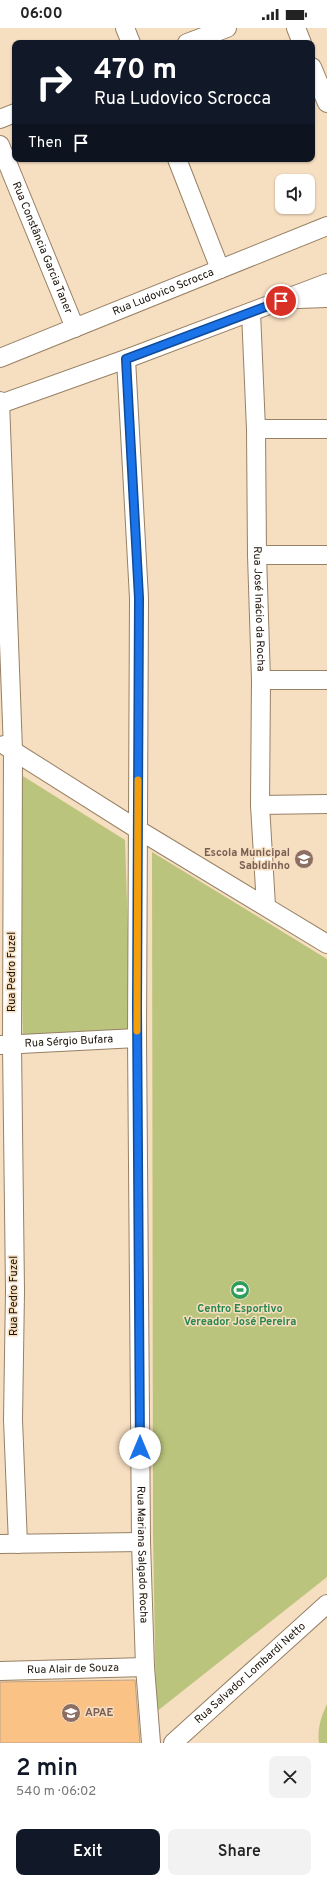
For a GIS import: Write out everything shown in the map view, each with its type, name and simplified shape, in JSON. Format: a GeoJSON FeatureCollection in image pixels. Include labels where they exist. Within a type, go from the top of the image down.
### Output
{"type":"FeatureCollection","features":[{"type":"Feature","properties":{"kind":"street"},"geometry":{"type":"LineString","coordinates":[[125,28],[130,40]]}},
{"type":"Feature","properties":{"kind":"street"},"geometry":{"type":"LineString","coordinates":[[195,40],[227,28]]}},
{"type":"Feature","properties":{"kind":"street"},"geometry":{"type":"LineString","coordinates":[[296,28],[301,40]]}},
{"type":"Feature","properties":{"kind":"street"},"geometry":{"type":"LineString","coordinates":[[315,74],[327,103]]}},
{"type":"Feature","properties":{"kind":"street"},"geometry":{"type":"LineString","coordinates":[[0,119],[12,114]]}},
{"type":"Feature","properties":{"kind":"street","name":"Rua Constância Garcia Taner"},"geometry":{"type":"LineString","coordinates":[[0,145],[75,328]]}},
{"type":"Feature","properties":{"kind":"street"},"geometry":{"type":"LineString","coordinates":[[178,162],[220,269]]}},
{"type":"Feature","properties":{"kind":"street","name":"Rua Ludovico Scrocca"},"geometry":{"type":"LineString","coordinates":[[0,358],[327,226]]}},
{"type":"Feature","properties":{"kind":"street"},"geometry":{"type":"LineString","coordinates":[[0,403],[126,359],[327,283]]}},
{"type":"Feature","properties":{"kind":"street"},"geometry":{"type":"LineString","coordinates":[[287,299],[327,298]]}},
{"type":"Feature","properties":{"kind":"street","name":"Rua José Inácio da Rocha"},"geometry":{"type":"LineString","coordinates":[[251,312],[256,429],[257,555],[261,680],[260,805],[266,906]]}},
{"type":"Feature","properties":{"kind":"street","name":"Rua Mariana Salgado Rocha"},"geometry":{"type":"LineString","coordinates":[[126,359],[139,598],[137,1038],[141,1542],[145,1667],[151,1743]]}},
{"type":"Feature","properties":{"kind":"street","name":"Rua Pedro Fuzel"},"geometry":{"type":"LineString","coordinates":[[0,403],[6,746],[6,1420],[18,1544]]}},
{"type":"Feature","properties":{"kind":"street"},"geometry":{"type":"LineString","coordinates":[[256,429],[327,429]]}},
{"type":"Feature","properties":{"kind":"street"},"geometry":{"type":"LineString","coordinates":[[257,555],[327,555]]}},
{"type":"Feature","properties":{"kind":"street"},"geometry":{"type":"LineString","coordinates":[[261,680],[327,680]]}},
{"type":"Feature","properties":{"kind":"street"},"geometry":{"type":"LineString","coordinates":[[6,746],[137,830],[266,906],[327,944]]}},
{"type":"Feature","properties":{"kind":"street"},"geometry":{"type":"LineString","coordinates":[[260,805],[327,804]]}},
{"type":"Feature","properties":{"kind":"street","name":"Rua Sérgio Bufara"},"geometry":{"type":"LineString","coordinates":[[6,1045],[137,1038]]}},
{"type":"Feature","properties":{"kind":"street"},"geometry":{"type":"LineString","coordinates":[[0,1544],[141,1542]]}},
{"type":"Feature","properties":{"kind":"street","name":"Rua Salvador Lombardi Netto"},"geometry":{"type":"LineString","coordinates":[[173,1743],[327,1604]]}},
{"type":"Feature","properties":{"kind":"street","name":"Rua Alair de Souza"},"geometry":{"type":"LineString","coordinates":[[0,1671],[145,1667]]}},
{"type":"Feature","properties":{"kind":"green space"},"geometry":{"type":"Polygon","coordinates":[[[18,773],[125,840],[131,1032],[23,1042],[18,773]]]}},
{"type":"Feature","properties":{"kind":"green space","name":"Centro Esportivo Vereador José Pereira"},"geometry":{"type":"Polygon","coordinates":[[[152,852],[327,959],[327,1577],[156,1712],[153,1534],[152,852]]]}},
{"type":"Feature","properties":{"kind":"green space"},"geometry":{"type":"Polygon","coordinates":[[[327,1704],[327,1743],[319,1743],[320,1723],[327,1704]]]}},
{"type":"Feature","properties":{"kind":"building","name":"APAE"},"geometry":{"type":"Polygon","coordinates":[[[135,1680],[140,1743],[0,1743],[0,1682],[135,1680]]]}},
{"type":"Feature","properties":{"kind":"slow traffic"},"geometry":{"type":"LineString","coordinates":[[137,1031],[138,780]]}},
{"type":"Feature","properties":{"kind":"place","name":"Escola Municipal Sabidinho"},"geometry":{"type":"Point","coordinates":[304,859]}},
{"type":"Feature","properties":{"kind":"place","name":"Centro Esportivo Vereador José Pereira"},"geometry":{"type":"Point","coordinates":[240,1290]}},
{"type":"Feature","properties":{"kind":"place","name":"APAE"},"geometry":{"type":"Point","coordinates":[71,1713]}},
{"type":"Feature","properties":{"kind":"route"},"geometry":{"type":"LineString","coordinates":[[140,1448],[137,1008],[139,598],[126,359],[281,301]]}}]}
